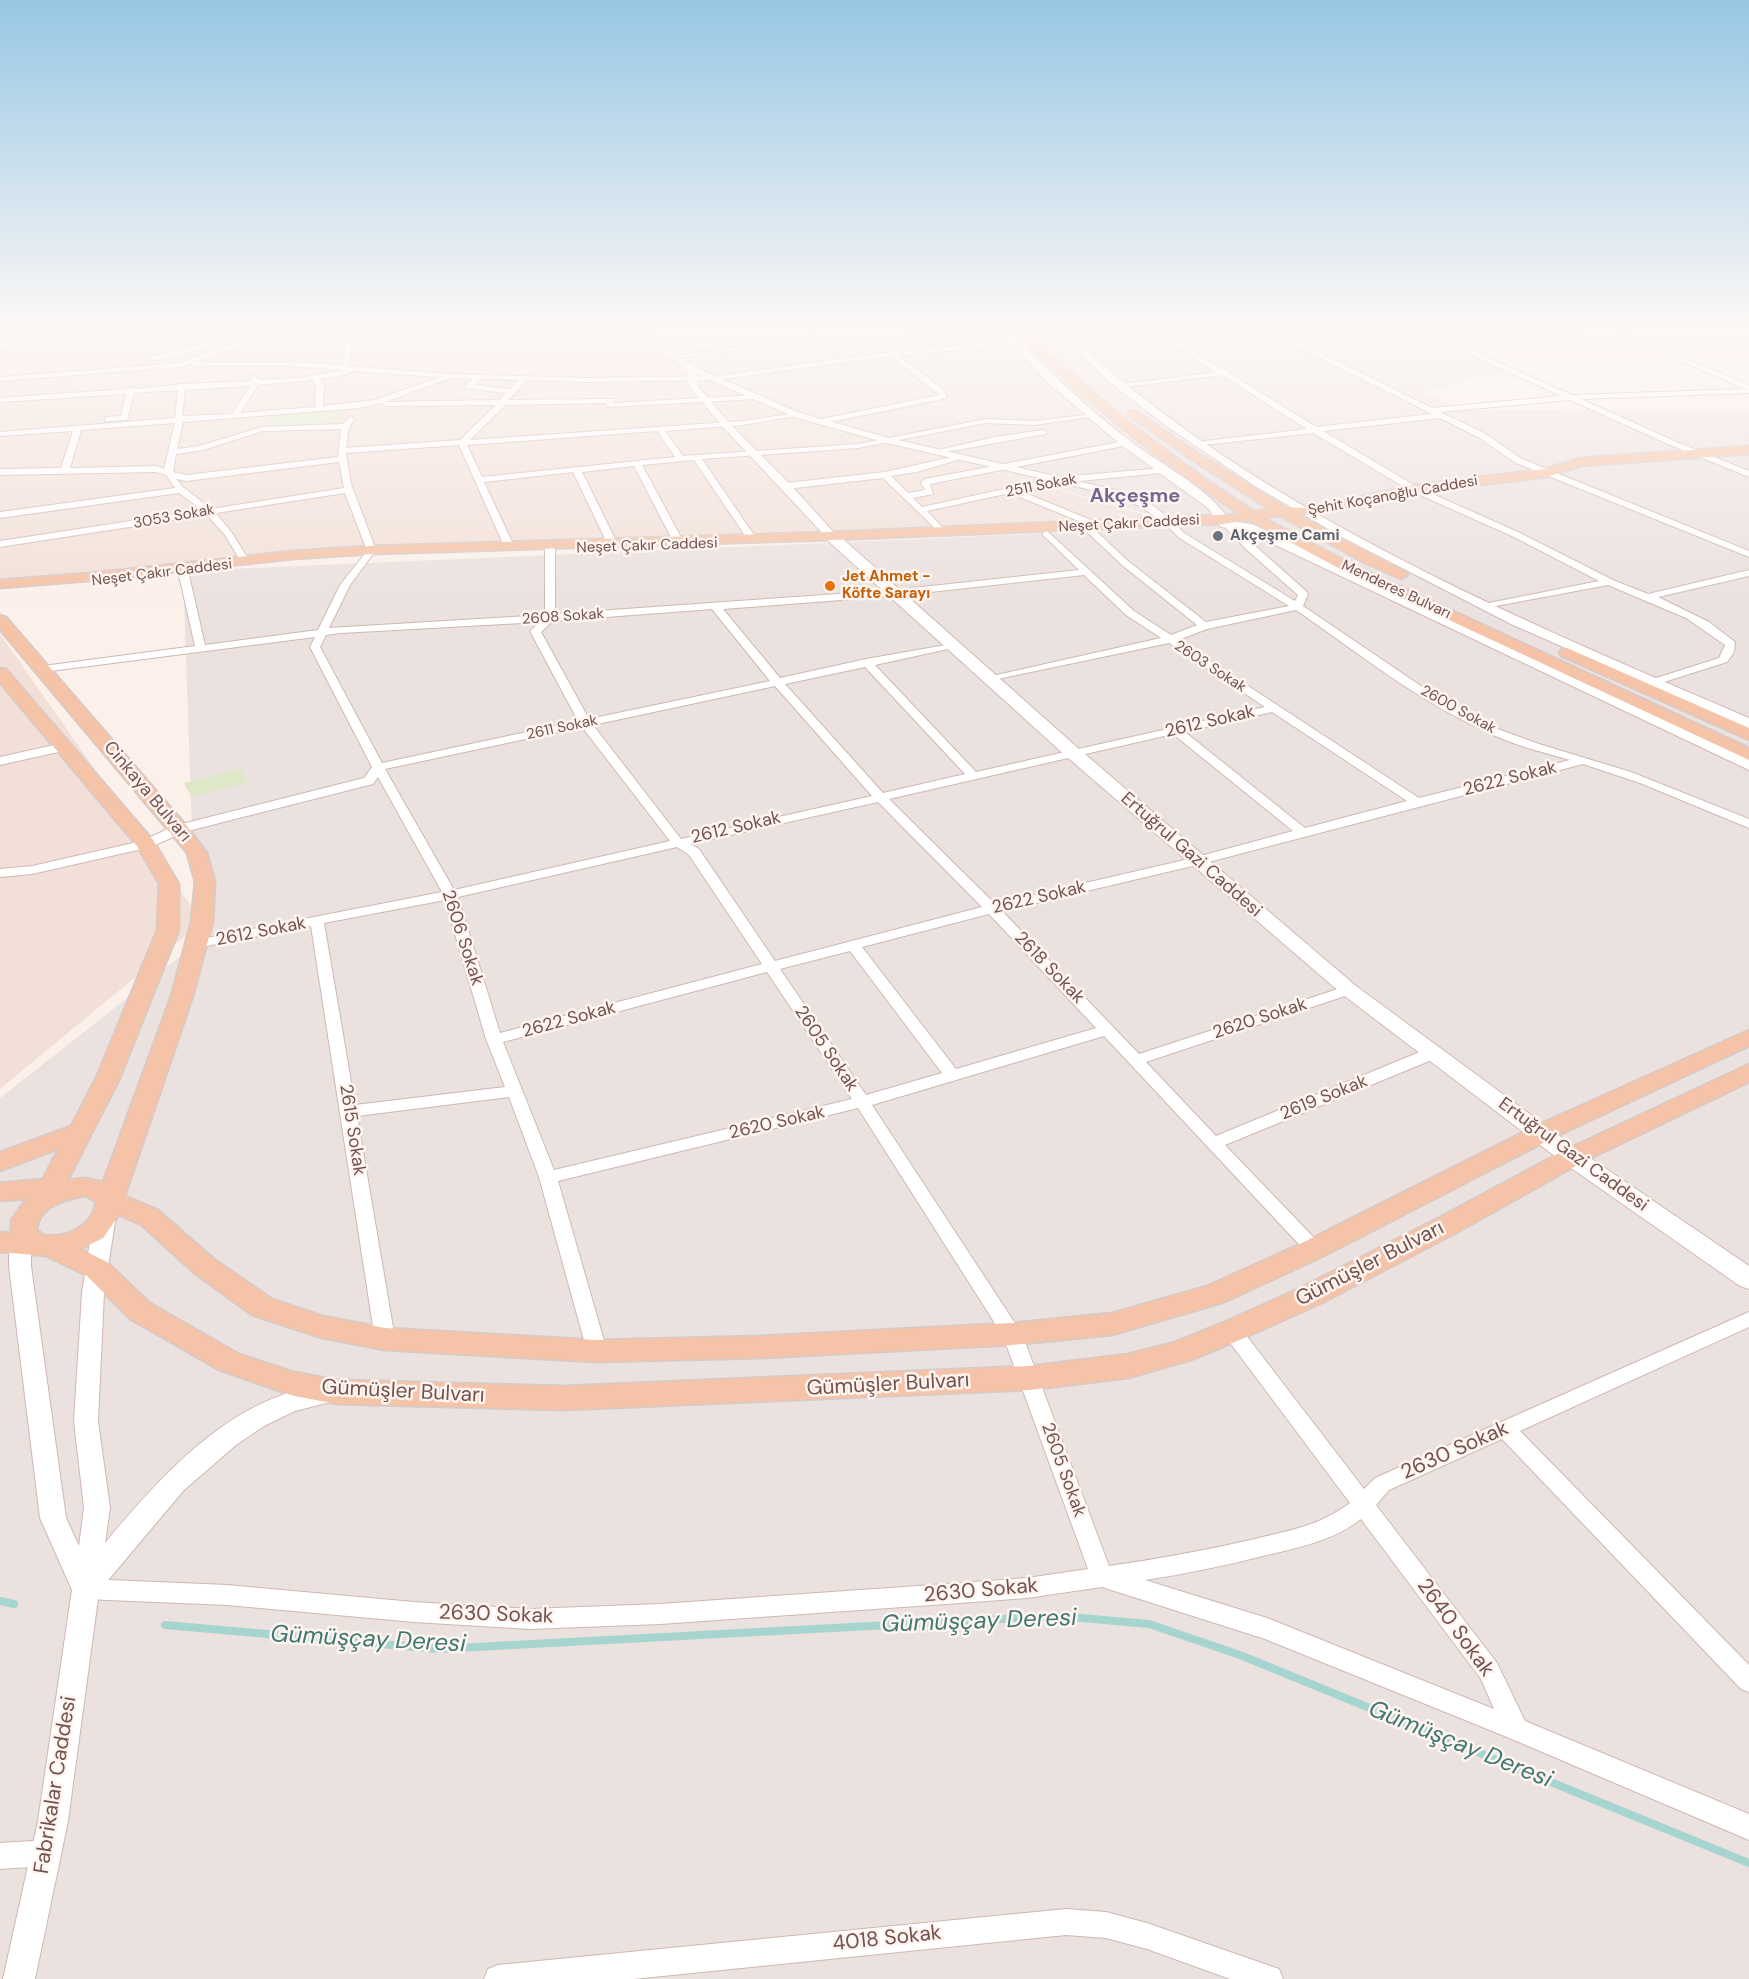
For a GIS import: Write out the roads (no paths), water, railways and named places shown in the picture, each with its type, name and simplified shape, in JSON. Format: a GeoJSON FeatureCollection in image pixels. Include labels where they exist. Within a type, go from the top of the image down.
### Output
{"type":"FeatureCollection","features":[{"type":"Feature","properties":{"kind":"main road","name":"Menderes Bulvarı"},"geometry":{"type":"LineString","coordinates":[[1120,421],[1210,489],[1257,519],[1347,567],[1749,755]]}},
{"type":"Feature","properties":{"kind":"main road","name":"Menderes Bulvarı"},"geometry":{"type":"LineString","coordinates":[[1145,421],[1182,448],[1295,513],[1355,553],[1749,735]]}},
{"type":"Feature","properties":{"kind":"main road"},"geometry":{"type":"LineString","coordinates":[[1166,421],[1295,513],[1360,542],[1489,606],[1749,724]]}},
{"type":"Feature","properties":{"kind":"main road"},"geometry":{"type":"LineString","coordinates":[[1096,423],[1212,504],[1224,522],[1247,527],[1749,765]]}},
{"type":"Feature","properties":{"kind":"main road","name":"Şehit Koçanoğlu Caddesi"},"geometry":{"type":"LineString","coordinates":[[1295,513],[1414,489],[1547,474],[1580,462],[1749,450]]}},
{"type":"Feature","properties":{"kind":"main road","name":"Neşet Çakır Caddesi"},"geometry":{"type":"LineString","coordinates":[[0,591],[369,552],[550,549],[942,532],[1095,529],[1224,522],[1295,513]]}},
{"type":"Feature","properties":{"kind":"main road","name":"Neşet Çakır Caddesi"},"geometry":{"type":"LineString","coordinates":[[0,584],[101,576],[244,560],[369,552],[751,538],[1047,534],[1095,529]]}},
{"type":"Feature","properties":{"kind":"main road","name":"Ertuğrul Gazi Caddesi"},"geometry":{"type":"LineString","coordinates":[[833,538],[1196,861],[1348,990],[1572,1156],[1749,1279]]}},
{"type":"Feature","properties":{"kind":"main road","name":"Cinkaya Bulvarı"},"geometry":{"type":"LineString","coordinates":[[0,620],[179,829],[197,853],[205,882],[202,922],[182,996],[107,1211]]}},
{"type":"Feature","properties":{"kind":"main road","name":"Cinkaya Bulvarı"},"geometry":{"type":"LineString","coordinates":[[1,676],[146,844],[169,884],[168,930],[108,1078],[49,1192]]}},
{"type":"Feature","properties":{"kind":"main road","name":"Gümüşler Bulvarı"},"geometry":{"type":"LineString","coordinates":[[49,1192],[86,1187],[101,1191],[107,1211],[149,1216],[204,1266],[262,1307],[322,1327],[385,1339],[597,1351],[761,1347],[1012,1334],[1112,1324],[1215,1294],[1314,1249],[1542,1133],[1749,1037]]}},
{"type":"Feature","properties":{"kind":"main road","name":"Gümüşler Bulvarı"},"geometry":{"type":"LineString","coordinates":[[14,1239],[50,1245],[97,1269],[141,1311],[229,1362],[294,1384],[337,1392],[564,1398],[1029,1378],[1128,1366],[1181,1352],[1232,1331],[1312,1295],[1448,1225],[1572,1156],[1749,1072]]}},
{"type":"Feature","properties":{"kind":"main road"},"geometry":{"type":"LineString","coordinates":[[0,1162],[79,1132]]}},
{"type":"Feature","properties":{"kind":"main road"},"geometry":{"type":"LineString","coordinates":[[0,1192],[49,1192]]}},
{"type":"Feature","properties":{"kind":"main road"},"geometry":{"type":"LineString","coordinates":[[14,1239],[28,1214],[49,1192]]}},
{"type":"Feature","properties":{"kind":"main road"},"geometry":{"type":"LineString","coordinates":[[50,1245],[64,1244],[93,1232],[107,1211]]}},
{"type":"Feature","properties":{"kind":"street"},"geometry":{"type":"LineString","coordinates":[[0,426],[72,421]]}},
{"type":"Feature","properties":{"kind":"street"},"geometry":{"type":"LineString","coordinates":[[0,434],[163,421]]}},
{"type":"Feature","properties":{"kind":"street"},"geometry":{"type":"LineString","coordinates":[[180,421],[169,473],[180,490],[209,511],[231,536],[244,560]]}},
{"type":"Feature","properties":{"kind":"street"},"geometry":{"type":"LineString","coordinates":[[320,635],[345,585],[369,552],[349,490],[342,455],[345,426],[348,421]]}},
{"type":"Feature","properties":{"kind":"street"},"geometry":{"type":"LineString","coordinates":[[462,442],[483,421]]}},
{"type":"Feature","properties":{"kind":"street"},"geometry":{"type":"LineString","coordinates":[[0,472],[157,469],[175,477],[186,478],[342,455],[462,442],[574,421]]}},
{"type":"Feature","properties":{"kind":"street"},"geometry":{"type":"LineString","coordinates":[[654,421],[680,458]]}},
{"type":"Feature","properties":{"kind":"street"},"geometry":{"type":"LineString","coordinates":[[692,421],[724,424],[750,421]]}},
{"type":"Feature","properties":{"kind":"street","name":"Ertuğrul Gazi Caddesi"},"geometry":{"type":"LineString","coordinates":[[722,421],[786,486],[833,538]]}},
{"type":"Feature","properties":{"kind":"street"},"geometry":{"type":"LineString","coordinates":[[478,480],[680,458],[858,446],[984,421]]}},
{"type":"Feature","properties":{"kind":"street"},"geometry":{"type":"LineString","coordinates":[[994,421],[1096,423]]}},
{"type":"Feature","properties":{"kind":"street"},"geometry":{"type":"LineString","coordinates":[[1301,421],[1414,489],[1517,535],[1609,582],[1646,597],[1721,634],[1731,644],[1723,660],[1654,682]]}},
{"type":"Feature","properties":{"kind":"street"},"geometry":{"type":"LineString","coordinates":[[1197,444],[1391,421]]}},
{"type":"Feature","properties":{"kind":"street"},"geometry":{"type":"LineString","coordinates":[[1454,421],[1481,435],[1519,461],[1547,474],[1749,554]]}},
{"type":"Feature","properties":{"kind":"street"},"geometry":{"type":"LineString","coordinates":[[1626,421],[1696,454],[1749,474]]}},
{"type":"Feature","properties":{"kind":"street"},"geometry":{"type":"LineString","coordinates":[[820,422],[934,452],[1132,498],[1172,525]]}},
{"type":"Feature","properties":{"kind":"street"},"geometry":{"type":"LineString","coordinates":[[172,452],[200,448],[262,429],[345,426]]}},
{"type":"Feature","properties":{"kind":"street"},"geometry":{"type":"LineString","coordinates":[[65,470],[78,428]]}},
{"type":"Feature","properties":{"kind":"street"},"geometry":{"type":"LineString","coordinates":[[934,452],[1005,437],[1058,430]]}},
{"type":"Feature","properties":{"kind":"street"},"geometry":{"type":"LineString","coordinates":[[462,442],[509,546]]}},
{"type":"Feature","properties":{"kind":"street"},"geometry":{"type":"LineString","coordinates":[[907,496],[930,492],[925,482],[1125,443]]}},
{"type":"Feature","properties":{"kind":"street"},"geometry":{"type":"LineString","coordinates":[[696,457],[751,538]]}},
{"type":"Feature","properties":{"kind":"street"},"geometry":{"type":"LineString","coordinates":[[786,486],[885,475],[914,470],[957,457]]}},
{"type":"Feature","properties":{"kind":"street"},"geometry":{"type":"LineString","coordinates":[[637,463],[678,541]]}},
{"type":"Feature","properties":{"kind":"street"},"geometry":{"type":"LineString","coordinates":[[576,469],[612,543]]}},
{"type":"Feature","properties":{"kind":"street","name":"2511 Sokak"},"geometry":{"type":"LineString","coordinates":[[921,510],[1059,480],[1161,470]]}},
{"type":"Feature","properties":{"kind":"street"},"geometry":{"type":"LineString","coordinates":[[885,475],[942,532]]}},
{"type":"Feature","properties":{"kind":"street"},"geometry":{"type":"LineString","coordinates":[[0,515],[180,490]]}},
{"type":"Feature","properties":{"kind":"street","name":"3053 Sokak"},"geometry":{"type":"LineString","coordinates":[[0,544],[349,490]]}},
{"type":"Feature","properties":{"kind":"street"},"geometry":{"type":"LineString","coordinates":[[1012,491],[1095,529],[1125,563],[1204,626]]}},
{"type":"Feature","properties":{"kind":"street"},"geometry":{"type":"LineString","coordinates":[[992,679],[1169,640],[1204,626],[1298,607],[1303,594],[1224,522]]}},
{"type":"Feature","properties":{"kind":"street","name":"2600 Sokak"},"geometry":{"type":"LineString","coordinates":[[1172,525],[1180,535],[1298,607],[1436,700],[1488,729],[1520,742],[1585,760],[1650,783],[1749,824]]}},
{"type":"Feature","properties":{"kind":"street","name":"2603 Sokak"},"geometry":{"type":"LineString","coordinates":[[1047,534],[1084,572],[1130,613],[1417,802]]}},
{"type":"Feature","properties":{"kind":"street","name":"2605 Sokak"},"geometry":{"type":"LineString","coordinates":[[550,549],[550,618],[535,631],[585,723],[677,842],[694,852],[862,1102],[1012,1334],[1102,1577]]}},
{"type":"Feature","properties":{"kind":"street"},"geometry":{"type":"LineString","coordinates":[[183,571],[201,649]]}},
{"type":"Feature","properties":{"kind":"street","name":"2608 Sokak"},"geometry":{"type":"LineString","coordinates":[[43,669],[320,635],[341,630],[550,618],[894,593],[1084,572]]}},
{"type":"Feature","properties":{"kind":"street"},"geometry":{"type":"LineString","coordinates":[[1646,597],[1749,573]]}},
{"type":"Feature","properties":{"kind":"street"},"geometry":{"type":"LineString","coordinates":[[1489,606],[1609,582]]}},
{"type":"Feature","properties":{"kind":"street","name":"2618 Sokak"},"geometry":{"type":"LineString","coordinates":[[715,606],[776,681],[879,796],[992,909],[1314,1249]]}},
{"type":"Feature","properties":{"kind":"street","name":"2606 Sokak"},"geometry":{"type":"LineString","coordinates":[[320,635],[315,647],[378,767],[450,895],[494,1039],[548,1177],[597,1351]]}},
{"type":"Feature","properties":{"kind":"street","name":"2611 Sokak"},"geometry":{"type":"LineString","coordinates":[[0,873],[32,870],[146,844],[179,829],[369,781],[378,767],[953,645]]}},
{"type":"Feature","properties":{"kind":"street"},"geometry":{"type":"LineString","coordinates":[[866,662],[972,775]]}},
{"type":"Feature","properties":{"kind":"street","name":"2612 Sokak"},"geometry":{"type":"LineString","coordinates":[[196,945],[450,895],[1274,708]]}},
{"type":"Feature","properties":{"kind":"street"},"geometry":{"type":"LineString","coordinates":[[1175,730],[1302,832]]}},
{"type":"Feature","properties":{"kind":"street"},"geometry":{"type":"LineString","coordinates":[[0,761],[63,747]]}},
{"type":"Feature","properties":{"kind":"street","name":"2622 Sokak"},"geometry":{"type":"LineString","coordinates":[[494,1039],[992,909],[1196,861],[1585,760]]}},
{"type":"Feature","properties":{"kind":"street","name":"2615 Sokak"},"geometry":{"type":"LineString","coordinates":[[317,922],[385,1339]]}},
{"type":"Feature","properties":{"kind":"street"},"geometry":{"type":"LineString","coordinates":[[853,945],[953,1076]]}},
{"type":"Feature","properties":{"kind":"street","name":"2620 Sokak"},"geometry":{"type":"LineString","coordinates":[[1137,1060],[1348,990]]}},
{"type":"Feature","properties":{"kind":"street","name":"2620 Sokak"},"geometry":{"type":"LineString","coordinates":[[548,1177],[862,1102],[1107,1030]]}},
{"type":"Feature","properties":{"kind":"street","name":"2619 Sokak"},"geometry":{"type":"LineString","coordinates":[[1214,1143],[1433,1053]]}},
{"type":"Feature","properties":{"kind":"street"},"geometry":{"type":"LineString","coordinates":[[349,1111],[514,1091]]}},
{"type":"Feature","properties":{"kind":"street","name":"Fabrikalar Caddesi"},"geometry":{"type":"LineString","coordinates":[[19,1979],[47,1853],[97,1508],[86,1421],[93,1293],[107,1211]]}},
{"type":"Feature","properties":{"kind":"street"},"geometry":{"type":"LineString","coordinates":[[14,1239],[20,1266],[53,1518],[85,1589],[144,1514],[208,1452],[246,1423],[288,1403],[337,1392]]}},
{"type":"Feature","properties":{"kind":"street","name":"2630 Sokak"},"geometry":{"type":"LineString","coordinates":[[85,1589],[227,1595],[414,1612],[530,1619],[660,1614],[1027,1588],[1195,1563],[1306,1536],[1338,1524],[1362,1506],[1382,1484],[1749,1319]]}},
{"type":"Feature","properties":{"kind":"street","name":"2640 Sokak"},"geometry":{"type":"LineString","coordinates":[[1232,1331],[1362,1506],[1489,1671],[1516,1729]]}},
{"type":"Feature","properties":{"kind":"street"},"geometry":{"type":"LineString","coordinates":[[1505,1429],[1749,1681]]}},
{"type":"Feature","properties":{"kind":"street"},"geometry":{"type":"LineString","coordinates":[[1102,1577],[1267,1629],[1516,1729],[1749,1827]]}},
{"type":"Feature","properties":{"kind":"street"},"geometry":{"type":"LineString","coordinates":[[0,1856],[47,1853]]}},
{"type":"Feature","properties":{"kind":"street","name":"4018 Sokak"},"geometry":{"type":"LineString","coordinates":[[498,1979],[1066,1922],[1106,1925],[1147,1936],[1269,1979]]}},
{"type":"Feature","properties":{"kind":"waterway","name":"Gümüşçay Deresi"},"geometry":{"type":"LineString","coordinates":[[0,1601],[14,1604]]}},
{"type":"Feature","properties":{"kind":"waterway","name":"Gümüşçay Deresi"},"geometry":{"type":"LineString","coordinates":[[165,1625],[438,1649],[1059,1616],[1149,1624],[1240,1655],[1749,1863]]}},
{"type":"Feature","properties":{"kind":"place","name":"Akçeşme Cami"},"geometry":{"type":"Point","coordinates":[1218,536]}},
{"type":"Feature","properties":{"kind":"place","name":"Jet Ahmet - Köfte Sarayı"},"geometry":{"type":"Point","coordinates":[830,586]}},
{"type":"Feature","properties":{"kind":"district","name":"Akçeşme"},"geometry":{"type":"Point","coordinates":[1135,497]}}]}
